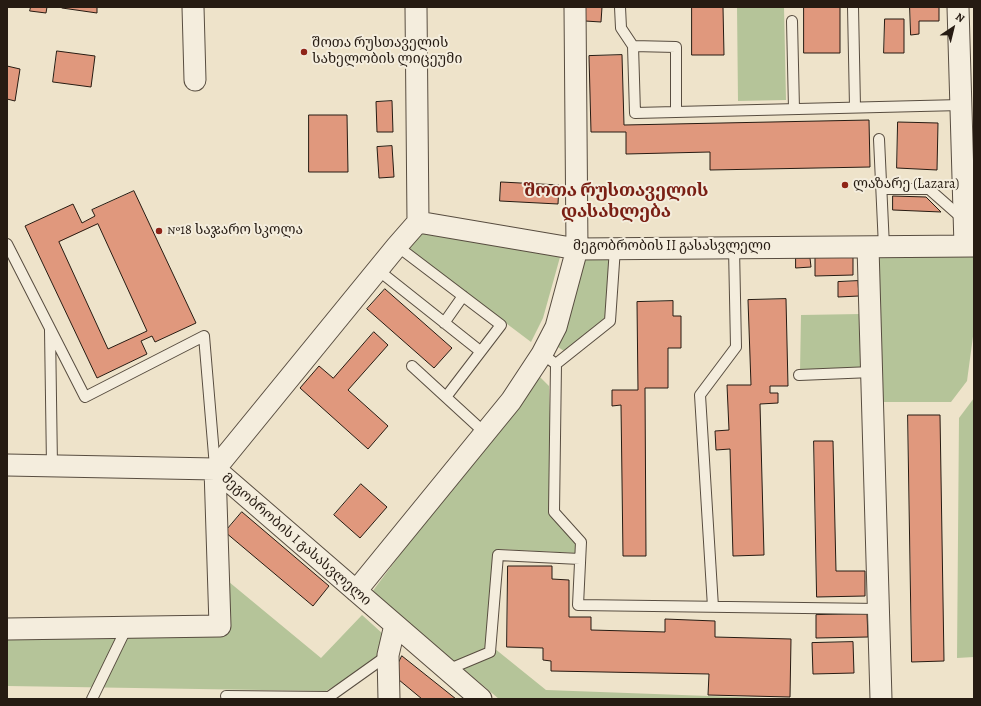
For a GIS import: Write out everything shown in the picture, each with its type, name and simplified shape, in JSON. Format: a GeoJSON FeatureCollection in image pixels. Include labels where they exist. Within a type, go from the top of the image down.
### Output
{"type":"FeatureCollection","features":[{"type":"Feature","properties":{"kind":"street"},"geometry":{"type":"LineString","coordinates":[[193,7],[195,80]]}},
{"type":"Feature","properties":{"kind":"street"},"geometry":{"type":"LineString","coordinates":[[7,629],[220,626],[215,469],[418,222],[416,7]]}},
{"type":"Feature","properties":{"kind":"street"},"geometry":{"type":"LineString","coordinates":[[356,591],[511,401],[549,359],[577,249],[575,7]]}},
{"type":"Feature","properties":{"kind":"street"},"geometry":{"type":"LineString","coordinates":[[958,7],[965,220],[970,246]]}},
{"type":"Feature","properties":{"kind":"street","name":"მეგობრობის II გასასვლელი"},"geometry":{"type":"LineString","coordinates":[[418,222],[577,249],[970,246]]}},
{"type":"Feature","properties":{"kind":"street"},"geometry":{"type":"LineString","coordinates":[[876,247],[872,372],[881,699]]}},
{"type":"Feature","properties":{"kind":"street","name":"მეგობრობის I გასასვლელი"},"geometry":{"type":"LineString","coordinates":[[7,465],[215,469],[481,699]]}},
{"type":"Feature","properties":{"kind":"street"},"geometry":{"type":"LineString","coordinates":[[389,699],[388,655],[396,625]]}},
{"type":"Feature","properties":{"kind":"lane"},"geometry":{"type":"LineString","coordinates":[[620,7],[621,28],[633,46],[635,113],[961,105]]}},
{"type":"Feature","properties":{"kind":"lane"},"geometry":{"type":"LineString","coordinates":[[853,7],[855,107]]}},
{"type":"Feature","properties":{"kind":"lane"},"geometry":{"type":"LineString","coordinates":[[792,21],[794,109]]}},
{"type":"Feature","properties":{"kind":"lane"},"geometry":{"type":"LineString","coordinates":[[633,46],[676,46],[676,112]]}},
{"type":"Feature","properties":{"kind":"lane"},"geometry":{"type":"LineString","coordinates":[[876,247],[882,189],[879,140]]}},
{"type":"Feature","properties":{"kind":"lane"},"geometry":{"type":"LineString","coordinates":[[882,189],[929,189],[965,220]]}},
{"type":"Feature","properties":{"kind":"lane"},"geometry":{"type":"LineString","coordinates":[[7,244],[85,397],[204,336],[215,469]]}},
{"type":"Feature","properties":{"kind":"lane"},"geometry":{"type":"LineString","coordinates":[[397,246],[501,325],[446,397]]}},
{"type":"Feature","properties":{"kind":"lane"},"geometry":{"type":"LineString","coordinates":[[615,248],[610,321],[549,359],[554,512],[581,542],[578,605],[879,609]]}},
{"type":"Feature","properties":{"kind":"lane"},"geometry":{"type":"LineString","coordinates":[[713,607],[700,395],[736,347],[734,248]]}},
{"type":"Feature","properties":{"kind":"lane"},"geometry":{"type":"LineString","coordinates":[[378,270],[480,351]]}},
{"type":"Feature","properties":{"kind":"lane"},"geometry":{"type":"LineString","coordinates":[[444,323],[464,296]]}},
{"type":"Feature","properties":{"kind":"lane"},"geometry":{"type":"LineString","coordinates":[[50,328],[52,466]]}},
{"type":"Feature","properties":{"kind":"lane"},"geometry":{"type":"LineString","coordinates":[[412,366],[485,433]]}},
{"type":"Feature","properties":{"kind":"lane"},"geometry":{"type":"LineString","coordinates":[[799,375],[872,372]]}},
{"type":"Feature","properties":{"kind":"lane"},"geometry":{"type":"LineString","coordinates":[[447,670],[490,652],[498,555],[580,559]]}},
{"type":"Feature","properties":{"kind":"lane"},"geometry":{"type":"LineString","coordinates":[[92,699],[127,627]]}},
{"type":"Feature","properties":{"kind":"lane"},"geometry":{"type":"LineString","coordinates":[[226,696],[329,697],[388,655]]}},
{"type":"Feature","properties":{"kind":"green space"},"geometry":{"type":"Polygon","coordinates":[[[737,7],[784,7],[786,100],[738,101],[737,7]]]}},
{"type":"Feature","properties":{"kind":"green space"},"geometry":{"type":"Polygon","coordinates":[[[424,227],[562,250],[543,318],[531,342],[405,247],[424,227]]]}},
{"type":"Feature","properties":{"kind":"green space"},"geometry":{"type":"Polygon","coordinates":[[[974,252],[974,329],[967,381],[951,402],[878,402],[873,253],[974,252]]]}},
{"type":"Feature","properties":{"kind":"green space"},"geometry":{"type":"Polygon","coordinates":[[[580,257],[611,257],[607,316],[564,351],[552,343],[580,257]]]}},
{"type":"Feature","properties":{"kind":"green space"},"geometry":{"type":"Polygon","coordinates":[[[861,314],[863,370],[800,372],[801,315],[861,314]]]}},
{"type":"Feature","properties":{"kind":"green space"},"geometry":{"type":"Polygon","coordinates":[[[536,373],[549,386],[553,519],[575,541],[576,553],[497,549],[489,644],[546,690],[790,699],[499,699],[372,592],[536,373]]]}},
{"type":"Feature","properties":{"kind":"green space"},"geometry":{"type":"Polygon","coordinates":[[[974,398],[974,657],[957,658],[959,418],[974,398]]]}},
{"type":"Feature","properties":{"kind":"green space"},"geometry":{"type":"Polygon","coordinates":[[[223,577],[321,658],[362,615],[383,634],[377,661],[326,691],[8,686],[7,637],[224,634],[223,577]]]}},
{"type":"Feature","properties":{"kind":"building"},"geometry":{"type":"Polygon","coordinates":[[[31,7],[47,7],[46,13],[30,11],[31,7]]]}},
{"type":"Feature","properties":{"kind":"building"},"geometry":{"type":"Polygon","coordinates":[[[97,7],[97,13],[62,8],[97,7]]]}},
{"type":"Feature","properties":{"kind":"building"},"geometry":{"type":"Polygon","coordinates":[[[585,7],[602,7],[601,22],[585,21],[585,7]]]}},
{"type":"Feature","properties":{"kind":"building"},"geometry":{"type":"Polygon","coordinates":[[[692,7],[723,7],[724,55],[692,55],[692,7]]]}},
{"type":"Feature","properties":{"kind":"building"},"geometry":{"type":"Polygon","coordinates":[[[804,7],[840,7],[840,53],[804,53],[804,7]]]}},
{"type":"Feature","properties":{"kind":"building"},"geometry":{"type":"Polygon","coordinates":[[[910,7],[939,7],[939,21],[919,21],[919,34],[911,35],[910,7]]]}},
{"type":"Feature","properties":{"kind":"building"},"geometry":{"type":"Polygon","coordinates":[[[885,19],[904,19],[904,53],[884,53],[885,19]]]}},
{"type":"Feature","properties":{"kind":"building"},"geometry":{"type":"Polygon","coordinates":[[[57,51],[95,56],[91,87],[53,82],[57,51]]]}},
{"type":"Feature","properties":{"kind":"building"},"geometry":{"type":"Polygon","coordinates":[[[622,55],[624,125],[869,120],[870,167],[710,170],[710,152],[626,154],[626,132],[591,132],[589,56],[622,55]]]}},
{"type":"Feature","properties":{"kind":"building"},"geometry":{"type":"Polygon","coordinates":[[[7,66],[20,69],[15,101],[7,99],[7,66]]]}},
{"type":"Feature","properties":{"kind":"building"},"geometry":{"type":"Polygon","coordinates":[[[392,101],[393,132],[377,132],[376,102],[392,101]]]}},
{"type":"Feature","properties":{"kind":"building"},"geometry":{"type":"Polygon","coordinates":[[[309,115],[347,115],[348,172],[309,172],[309,115]]]}},
{"type":"Feature","properties":{"kind":"building"},"geometry":{"type":"Polygon","coordinates":[[[898,122],[938,123],[937,170],[897,168],[898,122]]]}},
{"type":"Feature","properties":{"kind":"building"},"geometry":{"type":"Polygon","coordinates":[[[392,146],[394,177],[379,178],[377,147],[392,146]]]}},
{"type":"Feature","properties":{"kind":"building"},"geometry":{"type":"Polygon","coordinates":[[[501,182],[559,185],[558,204],[500,201],[501,182]]]}},
{"type":"Feature","properties":{"kind":"building"},"geometry":{"type":"Polygon","coordinates":[[[134,191],[196,323],[155,342],[152,336],[141,341],[147,354],[97,378],[25,226],[73,204],[82,223],[95,216],[92,210],[134,191]],[[98,224],[59,242],[108,349],[147,331],[98,224]]]}},
{"type":"Feature","properties":{"kind":"building"},"geometry":{"type":"Polygon","coordinates":[[[893,196],[926,197],[941,212],[893,210],[893,196]]]}},
{"type":"Feature","properties":{"kind":"building"},"geometry":{"type":"Polygon","coordinates":[[[853,257],[853,275],[815,276],[815,258],[853,257]]]}},
{"type":"Feature","properties":{"kind":"building"},"geometry":{"type":"Polygon","coordinates":[[[796,258],[810,258],[811,267],[796,268],[796,258]]]}},
{"type":"Feature","properties":{"kind":"building"},"geometry":{"type":"Polygon","coordinates":[[[858,281],[859,296],[838,297],[838,282],[858,281]]]}},
{"type":"Feature","properties":{"kind":"building"},"geometry":{"type":"Polygon","coordinates":[[[385,289],[452,348],[434,368],[367,309],[385,289]]]}},
{"type":"Feature","properties":{"kind":"building"},"geometry":{"type":"Polygon","coordinates":[[[786,299],[788,386],[770,386],[770,393],[778,393],[778,403],[760,404],[764,555],[733,556],[730,449],[716,450],[715,431],[729,430],[727,385],[751,385],[748,300],[786,299]]]}},
{"type":"Feature","properties":{"kind":"building"},"geometry":{"type":"Polygon","coordinates":[[[673,301],[673,316],[681,316],[681,348],[668,348],[668,388],[645,388],[646,556],[623,556],[621,405],[612,406],[612,390],[638,390],[637,302],[673,301]]]}},
{"type":"Feature","properties":{"kind":"building"},"geometry":{"type":"Polygon","coordinates":[[[374,332],[388,345],[348,390],[388,426],[368,449],[300,388],[319,366],[333,378],[374,332]]]}},
{"type":"Feature","properties":{"kind":"building"},"geometry":{"type":"Polygon","coordinates":[[[908,415],[940,415],[944,661],[912,662],[908,415]]]}},
{"type":"Feature","properties":{"kind":"building"},"geometry":{"type":"Polygon","coordinates":[[[814,441],[833,441],[836,571],[865,571],[865,596],[817,597],[814,441]]]}},
{"type":"Feature","properties":{"kind":"building"},"geometry":{"type":"Polygon","coordinates":[[[361,484],[387,507],[360,538],[334,515],[361,484]]]}},
{"type":"Feature","properties":{"kind":"building"},"geometry":{"type":"Polygon","coordinates":[[[242,512],[329,586],[313,606],[225,532],[242,512]]]}},
{"type":"Feature","properties":{"kind":"building"},"geometry":{"type":"Polygon","coordinates":[[[508,566],[552,566],[552,579],[569,580],[569,617],[591,617],[591,630],[665,632],[665,619],[715,621],[715,637],[791,639],[790,697],[708,695],[709,674],[551,671],[551,661],[543,660],[543,648],[507,647],[508,566]]]}},
{"type":"Feature","properties":{"kind":"building"},"geometry":{"type":"Polygon","coordinates":[[[867,614],[868,637],[816,638],[816,615],[867,614]]]}},
{"type":"Feature","properties":{"kind":"building"},"geometry":{"type":"Polygon","coordinates":[[[853,642],[854,673],[813,674],[812,643],[853,642]]]}},
{"type":"Feature","properties":{"kind":"building"},"geometry":{"type":"Polygon","coordinates":[[[402,656],[456,699],[422,699],[393,675],[402,656]]]}},
{"type":"Feature","properties":{"kind":"place","name":"შოთა რუსთაველის სახელობის ლიცეუმი"},"geometry":{"type":"Point","coordinates":[304,52]}},
{"type":"Feature","properties":{"kind":"place","name":"ლაზარე (Lazara)"},"geometry":{"type":"Point","coordinates":[845,185]}},
{"type":"Feature","properties":{"kind":"place","name":"№18 საჯარო სკოლა"},"geometry":{"type":"Point","coordinates":[159,231]}},
{"type":"Feature","properties":{"kind":"district","name":"შოთა რუსთაველის დასახლება"},"geometry":{"type":"Point","coordinates":[616,202]}}]}
